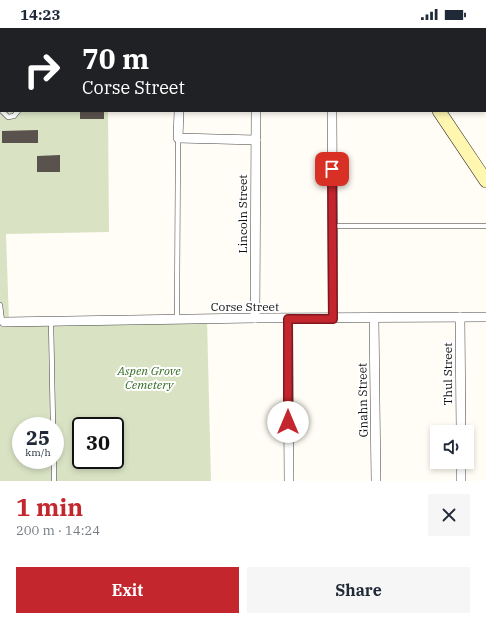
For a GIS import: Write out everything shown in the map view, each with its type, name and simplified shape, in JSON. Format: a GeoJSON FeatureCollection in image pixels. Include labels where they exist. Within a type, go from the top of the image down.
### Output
{"type":"FeatureCollection","features":[{"type":"Feature","properties":{"kind":"main road"},"geometry":{"type":"LineString","coordinates":[[440,112],[486,181]]}},
{"type":"Feature","properties":{"kind":"street"},"geometry":{"type":"LineString","coordinates":[[179,112],[178,138],[256,140]]}},
{"type":"Feature","properties":{"kind":"street","name":"Lincoln Street"},"geometry":{"type":"LineString","coordinates":[[255,318],[256,112]]}},
{"type":"Feature","properties":{"kind":"street"},"geometry":{"type":"LineString","coordinates":[[332,112],[333,319]]}},
{"type":"Feature","properties":{"kind":"street","name":"Thul Street"},"geometry":{"type":"LineString","coordinates":[[460,317],[461,425]]}},
{"type":"Feature","properties":{"kind":"street","name":"Corse Street"},"geometry":{"type":"LineString","coordinates":[[2,322],[255,318],[333,319],[486,317]]}},
{"type":"Feature","properties":{"kind":"street","name":"Gnahn Street"},"geometry":{"type":"LineString","coordinates":[[374,318],[376,481]]}},
{"type":"Feature","properties":{"kind":"street"},"geometry":{"type":"LineString","coordinates":[[288,319],[289,481]]}},
{"type":"Feature","properties":{"kind":"street"},"geometry":{"type":"LineString","coordinates":[[461,469],[461,481]]}},
{"type":"Feature","properties":{"kind":"lane"},"geometry":{"type":"LineString","coordinates":[[3,112],[8,117],[14,116],[17,112]]}},
{"type":"Feature","properties":{"kind":"lane"},"geometry":{"type":"LineString","coordinates":[[177,319],[178,138]]}},
{"type":"Feature","properties":{"kind":"lane"},"geometry":{"type":"LineString","coordinates":[[332,226],[486,226]]}},
{"type":"Feature","properties":{"kind":"lane"},"geometry":{"type":"LineString","coordinates":[[0,305],[2,322]]}},
{"type":"Feature","properties":{"kind":"lane"},"geometry":{"type":"LineString","coordinates":[[51,321],[53,417]]}},
{"type":"Feature","properties":{"kind":"lane"},"geometry":{"type":"LineString","coordinates":[[54,469],[54,481]]}},
{"type":"Feature","properties":{"kind":"green space","name":"Aspen Grove Cemetery"},"geometry":{"type":"Polygon","coordinates":[[[0,112],[108,112],[109,232],[6,234],[9,322],[207,319],[211,481],[0,481],[0,112]]]}},
{"type":"Feature","properties":{"kind":"building"},"geometry":{"type":"Polygon","coordinates":[[[80,112],[104,112],[104,119],[80,119],[80,112]]]}},
{"type":"Feature","properties":{"kind":"building"},"geometry":{"type":"Polygon","coordinates":[[[38,130],[38,143],[2,143],[2,131],[38,130]]]}},
{"type":"Feature","properties":{"kind":"building"},"geometry":{"type":"Polygon","coordinates":[[[60,155],[60,172],[37,172],[37,156],[60,155]]]}},
{"type":"Feature","properties":{"kind":"route"},"geometry":{"type":"LineString","coordinates":[[288,422],[288,319],[333,319],[332,169]]}}]}
